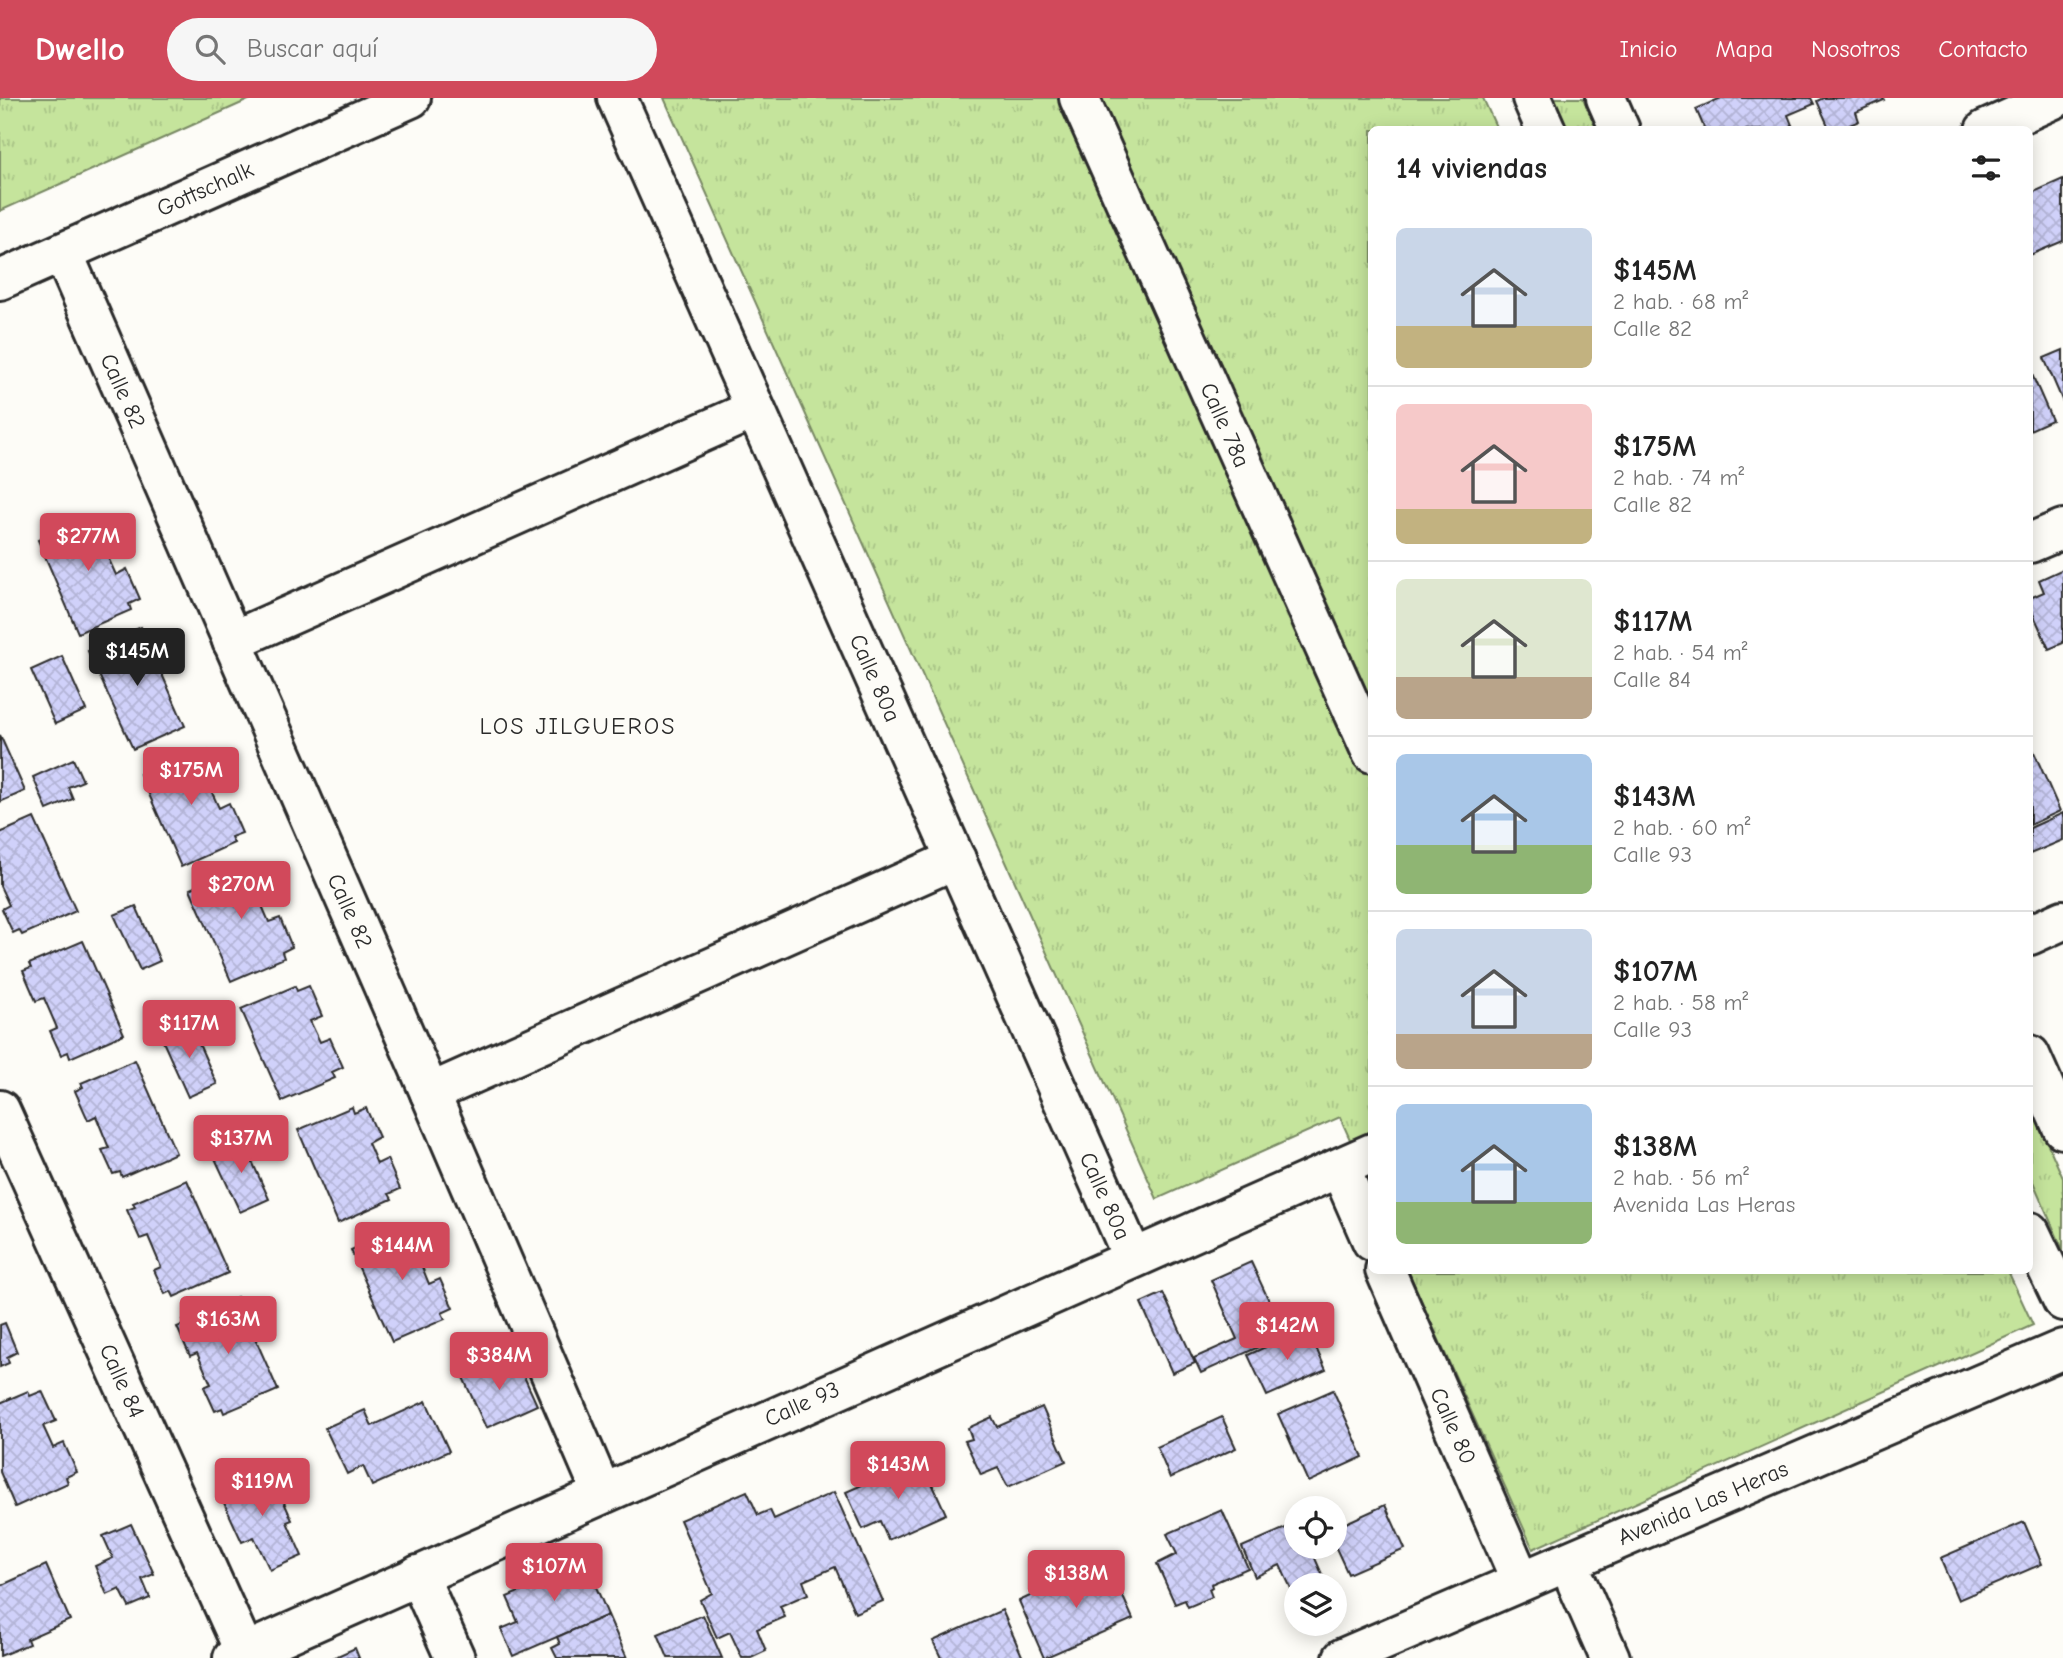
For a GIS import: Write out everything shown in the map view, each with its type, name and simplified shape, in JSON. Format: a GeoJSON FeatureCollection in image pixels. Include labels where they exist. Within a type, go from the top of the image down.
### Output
{"type":"FeatureCollection","features":[{"type":"Feature","properties":{"kind":"street","name":"Gottschalk"},"geometry":{"type":"LineString","coordinates":[[0,281],[411,98]]}},
{"type":"Feature","properties":{"kind":"street","name":"Calle 80a"},"geometry":{"type":"LineString","coordinates":[[617,98],[1133,1258]]}},
{"type":"Feature","properties":{"kind":"street","name":"Calle 78a"},"geometry":{"type":"LineString","coordinates":[[1079,98],[1368,744]]}},
{"type":"Feature","properties":{"kind":"street"},"geometry":{"type":"LineString","coordinates":[[1532,98],[1544,126]]}},
{"type":"Feature","properties":{"kind":"street"},"geometry":{"type":"LineString","coordinates":[[1606,98],[1618,126]]}},
{"type":"Feature","properties":{"kind":"street"},"geometry":{"type":"LineString","coordinates":[[1990,126],[2018,106],[2056,98]]}},
{"type":"Feature","properties":{"kind":"street","name":"Calle 82"},"geometry":{"type":"LineString","coordinates":[[63,253],[602,1493]]}},
{"type":"Feature","properties":{"kind":"street"},"geometry":{"type":"LineString","coordinates":[[232,641],[755,409]]}},
{"type":"Feature","properties":{"kind":"street"},"geometry":{"type":"LineString","coordinates":[[2033,542],[2063,529]]}},
{"type":"Feature","properties":{"kind":"street"},"geometry":{"type":"LineString","coordinates":[[430,1093],[956,859]]}},
{"type":"Feature","properties":{"kind":"street"},"geometry":{"type":"LineString","coordinates":[[2033,934],[2063,920]]}},
{"type":"Feature","properties":{"kind":"street"},"geometry":{"type":"LineString","coordinates":[[2033,1062],[2063,1129]]}},
{"type":"Feature","properties":{"kind":"street","name":"Calle 84"},"geometry":{"type":"LineString","coordinates":[[0,1110],[239,1655]]}},
{"type":"Feature","properties":{"kind":"street"},"geometry":{"type":"LineString","coordinates":[[1356,1161],[1368,1221]]}},
{"type":"Feature","properties":{"kind":"street","name":"Calle 93"},"geometry":{"type":"LineString","coordinates":[[239,1655],[1356,1161]]}},
{"type":"Feature","properties":{"kind":"street"},"geometry":{"type":"LineString","coordinates":[[2033,1238],[2063,1301]]}},
{"type":"Feature","properties":{"kind":"street","name":"Calle 80"},"geometry":{"type":"LineString","coordinates":[[1387,1274],[1521,1581]]}},
{"type":"Feature","properties":{"kind":"street","name":"Avenida Las Heras"},"geometry":{"type":"LineString","coordinates":[[1343,1658],[2063,1349]]}},
{"type":"Feature","properties":{"kind":"street","name":"Avenida Las Heras"},"geometry":{"type":"LineString","coordinates":[[1403,1658],[2063,1367]]}},
{"type":"Feature","properties":{"kind":"street"},"geometry":{"type":"LineString","coordinates":[[418,1575],[455,1658]]}},
{"type":"Feature","properties":{"kind":"street"},"geometry":{"type":"LineString","coordinates":[[1577,1583],[1610,1658]]}},
{"type":"Feature","properties":{"kind":"green space"},"geometry":{"type":"Polygon","coordinates":[[[0,98],[253,98],[0,211],[0,98]]]}},
{"type":"Feature","properties":{"kind":"green space"},"geometry":{"type":"Polygon","coordinates":[[[664,98],[1483,98],[1496,126],[1368,126],[1368,1180],[1340,1117],[1157,1199],[664,98]]]}},
{"type":"Feature","properties":{"kind":"green space"},"geometry":{"type":"Polygon","coordinates":[[[1553,98],[1583,98],[1596,126],[1566,126],[1553,98]]]}},
{"type":"Feature","properties":{"kind":"green space"},"geometry":{"type":"Polygon","coordinates":[[[2033,1111],[2063,1178],[2063,1250],[2033,1182],[2033,1111]]]}},
{"type":"Feature","properties":{"kind":"green space"},"geometry":{"type":"Polygon","coordinates":[[[1409,1274],[2009,1274],[2033,1325],[1533,1549],[1409,1274]]]}},
{"type":"Feature","properties":{"kind":"building"},"geometry":{"type":"Polygon","coordinates":[[[1721,98],[1811,98],[1814,104],[1788,115],[1792,126],[1703,126],[1696,109],[1721,98]]]}},
{"type":"Feature","properties":{"kind":"building"},"geometry":{"type":"Polygon","coordinates":[[[1823,98],[1884,100],[1856,112],[1859,121],[1848,126],[1828,126],[1817,101],[1823,98]]]}},
{"type":"Feature","properties":{"kind":"building"},"geometry":{"type":"Polygon","coordinates":[[[2063,179],[2063,241],[2033,254],[2033,193],[2063,179]]]}},
{"type":"Feature","properties":{"kind":"building"},"geometry":{"type":"Polygon","coordinates":[[[2063,350],[2063,402],[2044,358],[2063,350]]]}},
{"type":"Feature","properties":{"kind":"building"},"geometry":{"type":"Polygon","coordinates":[[[2033,377],[2052,420],[2033,429],[2033,377]]]}},
{"type":"Feature","properties":{"kind":"building"},"geometry":{"type":"Polygon","coordinates":[[[91,517],[94,523],[106,518],[118,547],[106,553],[116,575],[127,569],[140,599],[129,604],[131,610],[78,633],[38,540],[91,517]]]}},
{"type":"Feature","properties":{"kind":"building"},"geometry":{"type":"Polygon","coordinates":[[[2063,569],[2063,643],[2049,649],[2033,614],[2033,597],[2044,592],[2039,580],[2063,569]]]}},
{"type":"Feature","properties":{"kind":"building"},"geometry":{"type":"Polygon","coordinates":[[[141,627],[185,726],[133,749],[88,651],[141,627]]]}},
{"type":"Feature","properties":{"kind":"building"},"geometry":{"type":"Polygon","coordinates":[[[62,656],[86,710],[55,724],[31,670],[62,656]]]}},
{"type":"Feature","properties":{"kind":"building"},"geometry":{"type":"Polygon","coordinates":[[[0,735],[25,791],[0,802],[0,735]]]}},
{"type":"Feature","properties":{"kind":"building"},"geometry":{"type":"Polygon","coordinates":[[[2033,750],[2060,811],[2033,824],[2033,750]]]}},
{"type":"Feature","properties":{"kind":"building"},"geometry":{"type":"Polygon","coordinates":[[[194,751],[196,756],[208,751],[221,781],[209,786],[219,808],[229,803],[242,833],[231,837],[234,843],[181,867],[140,774],[194,751]]]}},
{"type":"Feature","properties":{"kind":"building"},"geometry":{"type":"Polygon","coordinates":[[[73,759],[83,781],[68,787],[73,799],[47,810],[33,777],[73,759]]]}},
{"type":"Feature","properties":{"kind":"building"},"geometry":{"type":"Polygon","coordinates":[[[2063,813],[2063,840],[2033,853],[2033,827],[2063,813]]]}},
{"type":"Feature","properties":{"kind":"building"},"geometry":{"type":"Polygon","coordinates":[[[34,818],[76,911],[22,935],[19,930],[13,933],[2,909],[9,905],[0,886],[0,833],[34,818]]]}},
{"type":"Feature","properties":{"kind":"building"},"geometry":{"type":"Polygon","coordinates":[[[244,865],[246,871],[259,866],[272,895],[260,901],[269,922],[280,918],[292,947],[282,952],[284,958],[231,981],[190,889],[244,865]]]}},
{"type":"Feature","properties":{"kind":"building"},"geometry":{"type":"Polygon","coordinates":[[[136,906],[160,961],[140,970],[114,915],[136,906]]]}},
{"type":"Feature","properties":{"kind":"building"},"geometry":{"type":"Polygon","coordinates":[[[83,941],[124,1034],[70,1058],[68,1052],[61,1055],[50,1031],[57,1028],[44,998],[36,1001],[23,971],[31,968],[29,964],[83,941]]]}},
{"type":"Feature","properties":{"kind":"building"},"geometry":{"type":"Polygon","coordinates":[[[295,986],[297,991],[309,986],[322,1016],[310,1021],[320,1042],[330,1038],[343,1067],[332,1072],[335,1078],[282,1101],[241,1009],[295,986]]]}},
{"type":"Feature","properties":{"kind":"building"},"geometry":{"type":"Polygon","coordinates":[[[190,1024],[217,1084],[188,1097],[161,1037],[190,1024]]]}},
{"type":"Feature","properties":{"kind":"building"},"geometry":{"type":"Polygon","coordinates":[[[135,1060],[176,1153],[122,1177],[120,1172],[113,1174],[102,1150],[109,1148],[96,1116],[88,1120],[75,1091],[83,1087],[81,1083],[135,1060]]]}},
{"type":"Feature","properties":{"kind":"building"},"geometry":{"type":"Polygon","coordinates":[[[352,1107],[354,1113],[366,1108],[379,1137],[368,1143],[377,1164],[387,1159],[400,1189],[389,1194],[392,1199],[338,1223],[298,1130],[352,1107]]]}},
{"type":"Feature","properties":{"kind":"building"},"geometry":{"type":"Polygon","coordinates":[[[242,1139],[269,1199],[240,1212],[212,1152],[242,1139]]]}},
{"type":"Feature","properties":{"kind":"building"},"geometry":{"type":"Polygon","coordinates":[[[187,1180],[228,1273],[174,1297],[171,1291],[165,1294],[154,1270],[161,1267],[148,1236],[140,1239],[127,1210],[135,1207],[133,1203],[187,1180]]]}},
{"type":"Feature","properties":{"kind":"building"},"geometry":{"type":"Polygon","coordinates":[[[404,1226],[407,1233],[419,1227],[432,1257],[420,1262],[429,1284],[440,1279],[453,1308],[442,1313],[445,1319],[392,1342],[351,1250],[404,1226]]]}},
{"type":"Feature","properties":{"kind":"building"},"geometry":{"type":"Polygon","coordinates":[[[1251,1262],[1285,1335],[1201,1373],[1194,1358],[1237,1339],[1211,1280],[1251,1262]]]}},
{"type":"Feature","properties":{"kind":"building"},"geometry":{"type":"Polygon","coordinates":[[[1163,1293],[1195,1363],[1172,1373],[1141,1303],[1163,1293]]]}},
{"type":"Feature","properties":{"kind":"building"},"geometry":{"type":"Polygon","coordinates":[[[237,1297],[278,1390],[224,1413],[222,1408],[215,1411],[204,1387],[211,1384],[197,1353],[190,1356],[177,1327],[185,1324],[183,1320],[237,1297]]]}},
{"type":"Feature","properties":{"kind":"building"},"geometry":{"type":"Polygon","coordinates":[[[5,1323],[17,1352],[7,1357],[9,1363],[0,1367],[0,1325],[5,1323]]]}},
{"type":"Feature","properties":{"kind":"building"},"geometry":{"type":"Polygon","coordinates":[[[1307,1328],[1326,1370],[1267,1396],[1248,1355],[1307,1328]]]}},
{"type":"Feature","properties":{"kind":"building"},"geometry":{"type":"Polygon","coordinates":[[[516,1359],[537,1405],[486,1428],[461,1373],[483,1363],[487,1372],[516,1359]]]}},
{"type":"Feature","properties":{"kind":"building"},"geometry":{"type":"Polygon","coordinates":[[[1333,1390],[1363,1457],[1308,1482],[1278,1414],[1333,1390]]]}},
{"type":"Feature","properties":{"kind":"building"},"geometry":{"type":"Polygon","coordinates":[[[28,1391],[30,1396],[42,1391],[56,1421],[43,1426],[53,1448],[64,1443],[77,1472],[66,1477],[68,1483],[15,1507],[0,1472],[0,1403],[28,1391]]]}},
{"type":"Feature","properties":{"kind":"building"},"geometry":{"type":"Polygon","coordinates":[[[426,1401],[449,1451],[372,1486],[363,1466],[347,1474],[325,1428],[365,1410],[372,1426],[426,1401]]]}},
{"type":"Feature","properties":{"kind":"building"},"geometry":{"type":"Polygon","coordinates":[[[1042,1407],[1066,1461],[1008,1487],[998,1468],[981,1475],[965,1441],[972,1439],[968,1428],[992,1417],[997,1427],[1042,1407]]]}},
{"type":"Feature","properties":{"kind":"building"},"geometry":{"type":"Polygon","coordinates":[[[1222,1417],[1236,1448],[1170,1478],[1157,1447],[1222,1417]]]}},
{"type":"Feature","properties":{"kind":"building"},"geometry":{"type":"Polygon","coordinates":[[[921,1459],[946,1514],[888,1540],[880,1521],[863,1529],[846,1492],[921,1459]]]}},
{"type":"Feature","properties":{"kind":"building"},"geometry":{"type":"Polygon","coordinates":[[[269,1469],[292,1520],[287,1522],[302,1556],[270,1570],[254,1537],[242,1542],[219,1492],[269,1469]]]}},
{"type":"Feature","properties":{"kind":"building"},"geometry":{"type":"Polygon","coordinates":[[[747,1491],[758,1515],[770,1510],[774,1519],[834,1492],[883,1601],[855,1613],[835,1567],[803,1581],[808,1594],[780,1606],[785,1617],[757,1629],[766,1651],[751,1658],[742,1658],[730,1632],[717,1638],[700,1600],[712,1593],[680,1520],[747,1491]]]}},
{"type":"Feature","properties":{"kind":"building"},"geometry":{"type":"Polygon","coordinates":[[[1385,1505],[1405,1549],[1348,1574],[1341,1559],[1347,1559],[1347,1522],[1385,1505]]]}},
{"type":"Feature","properties":{"kind":"building"},"geometry":{"type":"Polygon","coordinates":[[[1222,1510],[1248,1568],[1211,1584],[1209,1589],[1212,1597],[1188,1607],[1185,1600],[1175,1604],[1157,1564],[1177,1554],[1167,1534],[1222,1510]]]}},
{"type":"Feature","properties":{"kind":"building"},"geometry":{"type":"Polygon","coordinates":[[[2024,1522],[2042,1564],[1958,1600],[1940,1558],[2024,1522]]]}},
{"type":"Feature","properties":{"kind":"building"},"geometry":{"type":"Polygon","coordinates":[[[131,1524],[154,1574],[142,1579],[150,1598],[129,1607],[120,1589],[107,1595],[95,1566],[113,1558],[103,1536],[131,1524]]]}},
{"type":"Feature","properties":{"kind":"building"},"geometry":{"type":"Polygon","coordinates":[[[1284,1529],[1284,1559],[1315,1559],[1322,1573],[1284,1574],[1280,1565],[1255,1577],[1242,1547],[1284,1529]]]}},
{"type":"Feature","properties":{"kind":"building"},"geometry":{"type":"Polygon","coordinates":[[[580,1549],[608,1615],[513,1656],[501,1629],[518,1622],[507,1597],[533,1586],[527,1572],[580,1549]]]}},
{"type":"Feature","properties":{"kind":"building"},"geometry":{"type":"Polygon","coordinates":[[[1107,1561],[1133,1619],[1044,1658],[1019,1601],[1107,1561]]]}},
{"type":"Feature","properties":{"kind":"building"},"geometry":{"type":"Polygon","coordinates":[[[46,1565],[70,1620],[27,1639],[29,1644],[0,1656],[0,1586],[46,1565]]]}},
{"type":"Feature","properties":{"kind":"building"},"geometry":{"type":"Polygon","coordinates":[[[1002,1610],[1023,1658],[941,1658],[933,1641],[1002,1610]]]}},
{"type":"Feature","properties":{"kind":"building"},"geometry":{"type":"Polygon","coordinates":[[[608,1615],[627,1658],[557,1658],[552,1648],[560,1644],[557,1637],[608,1615]]]}},
{"type":"Feature","properties":{"kind":"building"},"geometry":{"type":"Polygon","coordinates":[[[703,1615],[722,1658],[668,1658],[658,1634],[703,1615]]]}},
{"type":"Feature","properties":{"kind":"building"},"geometry":{"type":"Polygon","coordinates":[[[355,1648],[359,1658],[333,1658],[355,1648]]]}},
{"type":"Feature","properties":{"kind":"district","name":"LOS JILGUEROS"},"geometry":{"type":"Point","coordinates":[578,726]}}]}
